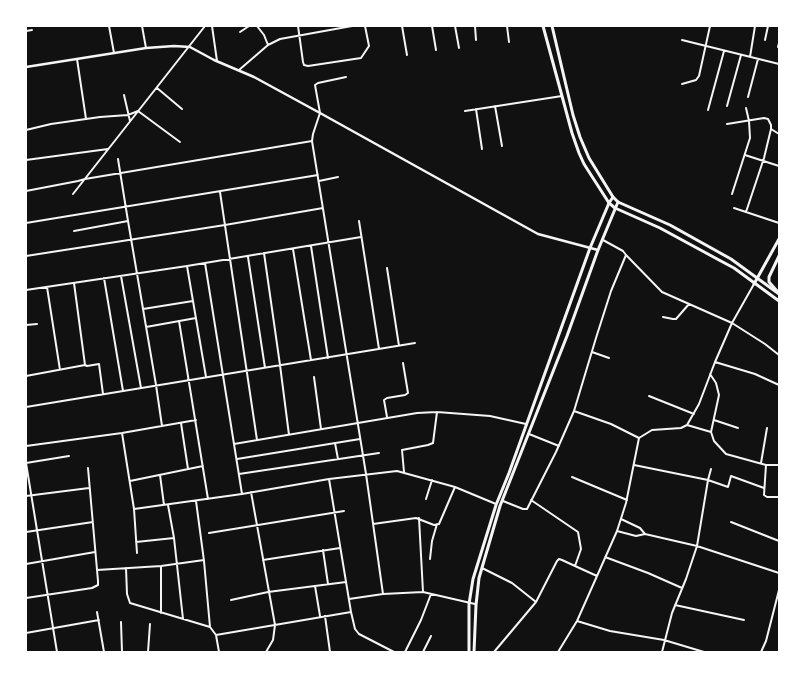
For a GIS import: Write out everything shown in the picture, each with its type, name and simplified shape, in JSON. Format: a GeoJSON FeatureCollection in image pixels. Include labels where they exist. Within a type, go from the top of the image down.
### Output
{"type":"FeatureCollection","features":[{"type":"Feature","properties":{"kind":"main road"},"geometry":{"type":"LineString","coordinates":[[544,26],[562,96],[579,153],[584,164],[609,203],[615,208],[685,241],[734,268],[779,301]]}},
{"type":"Feature","properties":{"kind":"main road"},"geometry":{"type":"LineString","coordinates":[[552,26],[580,137],[589,158],[613,197],[618,201],[677,228],[731,259],[779,294]]}},
{"type":"Feature","properties":{"kind":"main road"},"geometry":{"type":"LineString","coordinates":[[469,652],[469,604],[473,579],[496,505],[590,248],[613,197]]}},
{"type":"Feature","properties":{"kind":"main road"},"geometry":{"type":"LineString","coordinates":[[474,652],[476,604],[479,578],[500,506],[618,201]]}},
{"type":"Feature","properties":{"kind":"main road"},"geometry":{"type":"LineString","coordinates":[[754,284],[779,239]]}},
{"type":"Feature","properties":{"kind":"main road"},"geometry":{"type":"LineString","coordinates":[[779,256],[769,277],[769,282],[779,294]]}},
{"type":"Feature","properties":{"kind":"street"},"geometry":{"type":"LineString","coordinates":[[109,26],[114,53]]}},
{"type":"Feature","properties":{"kind":"street"},"geometry":{"type":"LineString","coordinates":[[142,26],[146,48]]}},
{"type":"Feature","properties":{"kind":"street"},"geometry":{"type":"LineString","coordinates":[[73,194],[138,111],[158,88],[205,26]]}},
{"type":"Feature","properties":{"kind":"street"},"geometry":{"type":"LineString","coordinates":[[212,26],[217,61]]}},
{"type":"Feature","properties":{"kind":"street"},"geometry":{"type":"LineString","coordinates":[[240,32],[249,26]]}},
{"type":"Feature","properties":{"kind":"street"},"geometry":{"type":"LineString","coordinates":[[257,26],[264,35],[268,45]]}},
{"type":"Feature","properties":{"kind":"street"},"geometry":{"type":"LineString","coordinates":[[298,26],[303,62],[304,65],[308,66],[362,58],[370,46],[366,26]]}},
{"type":"Feature","properties":{"kind":"street"},"geometry":{"type":"LineString","coordinates":[[239,70],[268,45],[280,39],[352,26]]}},
{"type":"Feature","properties":{"kind":"street"},"geometry":{"type":"LineString","coordinates":[[402,26],[407,55]]}},
{"type":"Feature","properties":{"kind":"street"},"geometry":{"type":"LineString","coordinates":[[432,26],[436,50]]}},
{"type":"Feature","properties":{"kind":"street"},"geometry":{"type":"LineString","coordinates":[[455,26],[459,48]]}},
{"type":"Feature","properties":{"kind":"street"},"geometry":{"type":"LineString","coordinates":[[475,26],[476,40]]}},
{"type":"Feature","properties":{"kind":"street"},"geometry":{"type":"LineString","coordinates":[[507,26],[509,42]]}},
{"type":"Feature","properties":{"kind":"street"},"geometry":{"type":"LineString","coordinates":[[682,84],[698,79],[707,46],[710,26]]}},
{"type":"Feature","properties":{"kind":"street"},"geometry":{"type":"LineString","coordinates":[[750,57],[755,26]]}},
{"type":"Feature","properties":{"kind":"street"},"geometry":{"type":"LineString","coordinates":[[765,40],[768,26]]}},
{"type":"Feature","properties":{"kind":"street"},"geometry":{"type":"LineString","coordinates":[[26,31],[32,30]]}},
{"type":"Feature","properties":{"kind":"street"},"geometry":{"type":"LineString","coordinates":[[682,40],[779,64]]}},
{"type":"Feature","properties":{"kind":"street"},"geometry":{"type":"LineString","coordinates":[[778,47],[779,43]]}},
{"type":"Feature","properties":{"kind":"street"},"geometry":{"type":"LineString","coordinates":[[26,67],[146,48],[174,46],[190,47],[217,61],[239,70],[320,113],[538,234],[598,250]]}},
{"type":"Feature","properties":{"kind":"street"},"geometry":{"type":"LineString","coordinates":[[708,110],[724,51]]}},
{"type":"Feature","properties":{"kind":"street"},"geometry":{"type":"LineString","coordinates":[[726,106],[741,55]]}},
{"type":"Feature","properties":{"kind":"street"},"geometry":{"type":"LineString","coordinates":[[77,59],[86,119]]}},
{"type":"Feature","properties":{"kind":"street"},"geometry":{"type":"LineString","coordinates":[[748,97],[758,59]]}},
{"type":"Feature","properties":{"kind":"street"},"geometry":{"type":"LineString","coordinates":[[346,78],[318,83],[315,85],[320,113],[312,141],[366,474],[382,594]]}},
{"type":"Feature","properties":{"kind":"street"},"geometry":{"type":"LineString","coordinates":[[158,88],[182,109]]}},
{"type":"Feature","properties":{"kind":"street"},"geometry":{"type":"LineString","coordinates":[[124,95],[130,121]]}},
{"type":"Feature","properties":{"kind":"street"},"geometry":{"type":"LineString","coordinates":[[465,111],[562,96]]}},
{"type":"Feature","properties":{"kind":"street"},"geometry":{"type":"LineString","coordinates":[[495,106],[502,146]]}},
{"type":"Feature","properties":{"kind":"street"},"geometry":{"type":"LineString","coordinates":[[732,194],[751,135],[746,108]]}},
{"type":"Feature","properties":{"kind":"street"},"geometry":{"type":"LineString","coordinates":[[476,109],[482,149]]}},
{"type":"Feature","properties":{"kind":"street"},"geometry":{"type":"LineString","coordinates":[[26,130],[51,124],[115,115],[128,115],[138,111]]}},
{"type":"Feature","properties":{"kind":"street"},"geometry":{"type":"LineString","coordinates":[[138,111],[180,142]]}},
{"type":"Feature","properties":{"kind":"street"},"geometry":{"type":"LineString","coordinates":[[727,124],[764,118],[768,119],[770,125],[771,130],[763,160],[746,212]]}},
{"type":"Feature","properties":{"kind":"street"},"geometry":{"type":"LineString","coordinates":[[771,130],[779,134]]}},
{"type":"Feature","properties":{"kind":"street"},"geometry":{"type":"LineString","coordinates":[[26,190],[312,141]]}},
{"type":"Feature","properties":{"kind":"street"},"geometry":{"type":"LineString","coordinates":[[26,160],[109,148]]}},
{"type":"Feature","properties":{"kind":"street"},"geometry":{"type":"LineString","coordinates":[[745,155],[779,166]]}},
{"type":"Feature","properties":{"kind":"street"},"geometry":{"type":"LineString","coordinates":[[118,159],[162,426]]}},
{"type":"Feature","properties":{"kind":"street"},"geometry":{"type":"LineString","coordinates":[[26,222],[220,192],[318,175]]}},
{"type":"Feature","properties":{"kind":"street"},"geometry":{"type":"LineString","coordinates":[[318,181],[338,177]]}},
{"type":"Feature","properties":{"kind":"street"},"geometry":{"type":"LineString","coordinates":[[78,181],[79,187]]}},
{"type":"Feature","properties":{"kind":"street"},"geometry":{"type":"LineString","coordinates":[[220,192],[248,371],[257,440]]}},
{"type":"Feature","properties":{"kind":"street"},"geometry":{"type":"LineString","coordinates":[[26,256],[323,208]]}},
{"type":"Feature","properties":{"kind":"street"},"geometry":{"type":"LineString","coordinates":[[734,208],[779,223]]}},
{"type":"Feature","properties":{"kind":"street"},"geometry":{"type":"LineString","coordinates":[[74,231],[128,221]]}},
{"type":"Feature","properties":{"kind":"street"},"geometry":{"type":"LineString","coordinates":[[359,221],[379,349]]}},
{"type":"Feature","properties":{"kind":"street"},"geometry":{"type":"LineString","coordinates":[[26,290],[137,274],[362,237]]}},
{"type":"Feature","properties":{"kind":"street"},"geometry":{"type":"LineString","coordinates":[[603,240],[621,249],[662,292],[732,322],[779,355]]}},
{"type":"Feature","properties":{"kind":"street"},"geometry":{"type":"LineString","coordinates":[[311,246],[328,358]]}},
{"type":"Feature","properties":{"kind":"street"},"geometry":{"type":"LineString","coordinates":[[293,249],[311,360]]}},
{"type":"Feature","properties":{"kind":"street"},"geometry":{"type":"LineString","coordinates":[[264,253],[289,435]]}},
{"type":"Feature","properties":{"kind":"street"},"geometry":{"type":"LineString","coordinates":[[502,501],[525,510],[529,507],[531,500],[559,446],[574,411],[611,290],[626,255]]}},
{"type":"Feature","properties":{"kind":"street"},"geometry":{"type":"LineString","coordinates":[[248,256],[265,368]]}},
{"type":"Feature","properties":{"kind":"street"},"geometry":{"type":"LineString","coordinates":[[205,263],[242,494]]}},
{"type":"Feature","properties":{"kind":"street"},"geometry":{"type":"LineString","coordinates":[[187,266],[206,377]]}},
{"type":"Feature","properties":{"kind":"street"},"geometry":{"type":"LineString","coordinates":[[387,268],[399,346]]}},
{"type":"Feature","properties":{"kind":"street"},"geometry":{"type":"LineString","coordinates":[[121,276],[141,388]]}},
{"type":"Feature","properties":{"kind":"street"},"geometry":{"type":"LineString","coordinates":[[104,278],[123,391]]}},
{"type":"Feature","properties":{"kind":"street"},"geometry":{"type":"LineString","coordinates":[[74,283],[85,365]]}},
{"type":"Feature","properties":{"kind":"street"},"geometry":{"type":"LineString","coordinates":[[558,652],[577,621],[617,531],[627,500],[639,438],[652,430],[681,428],[687,425],[699,404],[714,362],[732,322],[754,284]]}},
{"type":"Feature","properties":{"kind":"street"},"geometry":{"type":"LineString","coordinates":[[47,287],[60,370]]}},
{"type":"Feature","properties":{"kind":"street"},"geometry":{"type":"LineString","coordinates":[[143,309],[193,301]]}},
{"type":"Feature","properties":{"kind":"street"},"geometry":{"type":"LineString","coordinates":[[663,317],[676,319],[689,304]]}},
{"type":"Feature","properties":{"kind":"street"},"geometry":{"type":"LineString","coordinates":[[146,327],[196,318]]}},
{"type":"Feature","properties":{"kind":"street"},"geometry":{"type":"LineString","coordinates":[[179,321],[208,499]]}},
{"type":"Feature","properties":{"kind":"street"},"geometry":{"type":"LineString","coordinates":[[26,325],[37,324]]}},
{"type":"Feature","properties":{"kind":"street"},"geometry":{"type":"LineString","coordinates":[[26,407],[415,343]]}},
{"type":"Feature","properties":{"kind":"street"},"geometry":{"type":"LineString","coordinates":[[592,352],[609,358]]}},
{"type":"Feature","properties":{"kind":"street"},"geometry":{"type":"LineString","coordinates":[[714,362],[755,374],[779,385]]}},
{"type":"Feature","properties":{"kind":"street"},"geometry":{"type":"LineString","coordinates":[[387,418],[384,400],[408,393],[403,363]]}},
{"type":"Feature","properties":{"kind":"street"},"geometry":{"type":"LineString","coordinates":[[26,376],[85,365],[99,364],[103,394]]}},
{"type":"Feature","properties":{"kind":"street"},"geometry":{"type":"LineString","coordinates":[[710,374],[716,383],[719,395],[712,432],[714,441],[726,454],[766,465],[779,465]]}},
{"type":"Feature","properties":{"kind":"street"},"geometry":{"type":"LineString","coordinates":[[314,377],[321,429]]}},
{"type":"Feature","properties":{"kind":"street"},"geometry":{"type":"LineString","coordinates":[[649,396],[694,414]]}},
{"type":"Feature","properties":{"kind":"street"},"geometry":{"type":"LineString","coordinates":[[574,411],[611,424],[639,438]]}},
{"type":"Feature","properties":{"kind":"street"},"geometry":{"type":"LineString","coordinates":[[404,472],[402,450],[433,443],[437,412]]}},
{"type":"Feature","properties":{"kind":"street"},"geometry":{"type":"LineString","coordinates":[[234,444],[417,413],[437,412],[490,416],[526,424]]}},
{"type":"Feature","properties":{"kind":"street"},"geometry":{"type":"LineString","coordinates":[[26,446],[122,433],[196,420]]}},
{"type":"Feature","properties":{"kind":"street"},"geometry":{"type":"LineString","coordinates":[[714,420],[738,428]]}},
{"type":"Feature","properties":{"kind":"street"},"geometry":{"type":"LineString","coordinates":[[181,423],[188,469]]}},
{"type":"Feature","properties":{"kind":"street"},"geometry":{"type":"LineString","coordinates":[[687,425],[712,432]]}},
{"type":"Feature","properties":{"kind":"street"},"geometry":{"type":"LineString","coordinates":[[762,463],[767,428]]}},
{"type":"Feature","properties":{"kind":"street"},"geometry":{"type":"LineString","coordinates":[[122,433],[134,509],[137,553]]}},
{"type":"Feature","properties":{"kind":"street"},"geometry":{"type":"LineString","coordinates":[[529,434],[559,446]]}},
{"type":"Feature","properties":{"kind":"street"},"geometry":{"type":"LineString","coordinates":[[237,459],[360,439]]}},
{"type":"Feature","properties":{"kind":"street"},"geometry":{"type":"LineString","coordinates":[[335,443],[338,459]]}},
{"type":"Feature","properties":{"kind":"street"},"geometry":{"type":"LineString","coordinates":[[239,474],[379,452]]}},
{"type":"Feature","properties":{"kind":"street"},"geometry":{"type":"LineString","coordinates":[[57,652],[26,463],[69,456]]}},
{"type":"Feature","properties":{"kind":"street"},"geometry":{"type":"LineString","coordinates":[[634,465],[708,480],[728,487],[731,476],[764,488]]}},
{"type":"Feature","properties":{"kind":"street"},"geometry":{"type":"LineString","coordinates":[[766,465],[764,495],[767,497],[779,498]]}},
{"type":"Feature","properties":{"kind":"street"},"geometry":{"type":"LineString","coordinates":[[130,481],[203,466]]}},
{"type":"Feature","properties":{"kind":"street"},"geometry":{"type":"LineString","coordinates":[[26,598],[95,587],[98,585],[88,468]]}},
{"type":"Feature","properties":{"kind":"street"},"geometry":{"type":"LineString","coordinates":[[662,652],[664,640],[675,605],[697,546],[711,469]]}},
{"type":"Feature","properties":{"kind":"street"},"geometry":{"type":"LineString","coordinates":[[134,509],[242,494],[330,479],[397,471],[455,487],[500,506]]}},
{"type":"Feature","properties":{"kind":"street"},"geometry":{"type":"LineString","coordinates":[[160,475],[164,505]]}},
{"type":"Feature","properties":{"kind":"street"},"geometry":{"type":"LineString","coordinates":[[572,477],[627,500]]}},
{"type":"Feature","properties":{"kind":"street"},"geometry":{"type":"LineString","coordinates":[[330,479],[351,612],[357,631],[394,652]]}},
{"type":"Feature","properties":{"kind":"street"},"geometry":{"type":"LineString","coordinates":[[426,499],[432,480]]}},
{"type":"Feature","properties":{"kind":"street"},"geometry":{"type":"LineString","coordinates":[[430,559],[432,541],[455,487]]}},
{"type":"Feature","properties":{"kind":"street"},"geometry":{"type":"LineString","coordinates":[[26,496],[89,488]]}},
{"type":"Feature","properties":{"kind":"street"},"geometry":{"type":"LineString","coordinates":[[251,492],[275,625],[273,640],[266,652]]}},
{"type":"Feature","properties":{"kind":"street"},"geometry":{"type":"LineString","coordinates":[[531,500],[578,532],[581,549],[575,566]]}},
{"type":"Feature","properties":{"kind":"street"},"geometry":{"type":"LineString","coordinates":[[196,501],[204,560],[210,627],[216,635],[219,652],[202,652]]}},
{"type":"Feature","properties":{"kind":"street"},"geometry":{"type":"LineString","coordinates":[[168,505],[174,538],[183,619]]}},
{"type":"Feature","properties":{"kind":"street"},"geometry":{"type":"LineString","coordinates":[[209,533],[344,511]]}},
{"type":"Feature","properties":{"kind":"street"},"geometry":{"type":"LineString","coordinates":[[373,524],[419,518],[434,524],[438,524]]}},
{"type":"Feature","properties":{"kind":"street"},"geometry":{"type":"LineString","coordinates":[[419,518],[424,592]]}},
{"type":"Feature","properties":{"kind":"street"},"geometry":{"type":"LineString","coordinates":[[621,520],[640,528],[645,534]]}},
{"type":"Feature","properties":{"kind":"street"},"geometry":{"type":"LineString","coordinates":[[26,532],[93,522]]}},
{"type":"Feature","properties":{"kind":"street"},"geometry":{"type":"LineString","coordinates":[[731,522],[779,541]]}},
{"type":"Feature","properties":{"kind":"street"},"geometry":{"type":"LineString","coordinates":[[617,531],[636,536],[645,534],[697,546],[779,573]]}},
{"type":"Feature","properties":{"kind":"street"},"geometry":{"type":"LineString","coordinates":[[136,542],[174,538]]}},
{"type":"Feature","properties":{"kind":"street"},"geometry":{"type":"LineString","coordinates":[[263,560],[340,548]]}},
{"type":"Feature","properties":{"kind":"street"},"geometry":{"type":"LineString","coordinates":[[323,550],[328,584]]}},
{"type":"Feature","properties":{"kind":"street"},"geometry":{"type":"LineString","coordinates":[[26,564],[96,552]]}},
{"type":"Feature","properties":{"kind":"street"},"geometry":{"type":"LineString","coordinates":[[606,557],[682,588]]}},
{"type":"Feature","properties":{"kind":"street"},"geometry":{"type":"LineString","coordinates":[[494,652],[536,602],[559,559],[597,576]]}},
{"type":"Feature","properties":{"kind":"street"},"geometry":{"type":"LineString","coordinates":[[97,570],[161,566],[204,560]]}},
{"type":"Feature","properties":{"kind":"street"},"geometry":{"type":"LineString","coordinates":[[161,566],[161,613]]}},
{"type":"Feature","properties":{"kind":"street"},"geometry":{"type":"LineString","coordinates":[[126,568],[127,594],[130,603],[210,627]]}},
{"type":"Feature","properties":{"kind":"street"},"geometry":{"type":"LineString","coordinates":[[482,568],[512,583],[536,602]]}},
{"type":"Feature","properties":{"kind":"street"},"geometry":{"type":"LineString","coordinates":[[230,600],[268,592],[346,582]]}},
{"type":"Feature","properties":{"kind":"street"},"geometry":{"type":"LineString","coordinates":[[315,586],[320,617]]}},
{"type":"Feature","properties":{"kind":"street"},"geometry":{"type":"LineString","coordinates":[[761,652],[766,641],[779,590]]}},
{"type":"Feature","properties":{"kind":"street"},"geometry":{"type":"LineString","coordinates":[[349,599],[382,594],[424,592],[469,604],[476,604]]}},
{"type":"Feature","properties":{"kind":"street"},"geometry":{"type":"LineString","coordinates":[[405,652],[421,620],[431,594]]}},
{"type":"Feature","properties":{"kind":"street"},"geometry":{"type":"LineString","coordinates":[[675,605],[744,620]]}},
{"type":"Feature","properties":{"kind":"street"},"geometry":{"type":"LineString","coordinates":[[97,612],[104,652]]}},
{"type":"Feature","properties":{"kind":"street"},"geometry":{"type":"LineString","coordinates":[[216,635],[351,612]]}},
{"type":"Feature","properties":{"kind":"street"},"geometry":{"type":"LineString","coordinates":[[325,616],[330,652]]}},
{"type":"Feature","properties":{"kind":"street"},"geometry":{"type":"LineString","coordinates":[[26,633],[98,620]]}},
{"type":"Feature","properties":{"kind":"street"},"geometry":{"type":"LineString","coordinates":[[577,621],[610,631],[664,640],[704,652]]}},
{"type":"Feature","properties":{"kind":"street"},"geometry":{"type":"LineString","coordinates":[[122,622],[122,652]]}},
{"type":"Feature","properties":{"kind":"street"},"geometry":{"type":"LineString","coordinates":[[148,652],[150,624]]}},
{"type":"Feature","properties":{"kind":"street"},"geometry":{"type":"LineString","coordinates":[[423,652],[431,636]]}}]}
